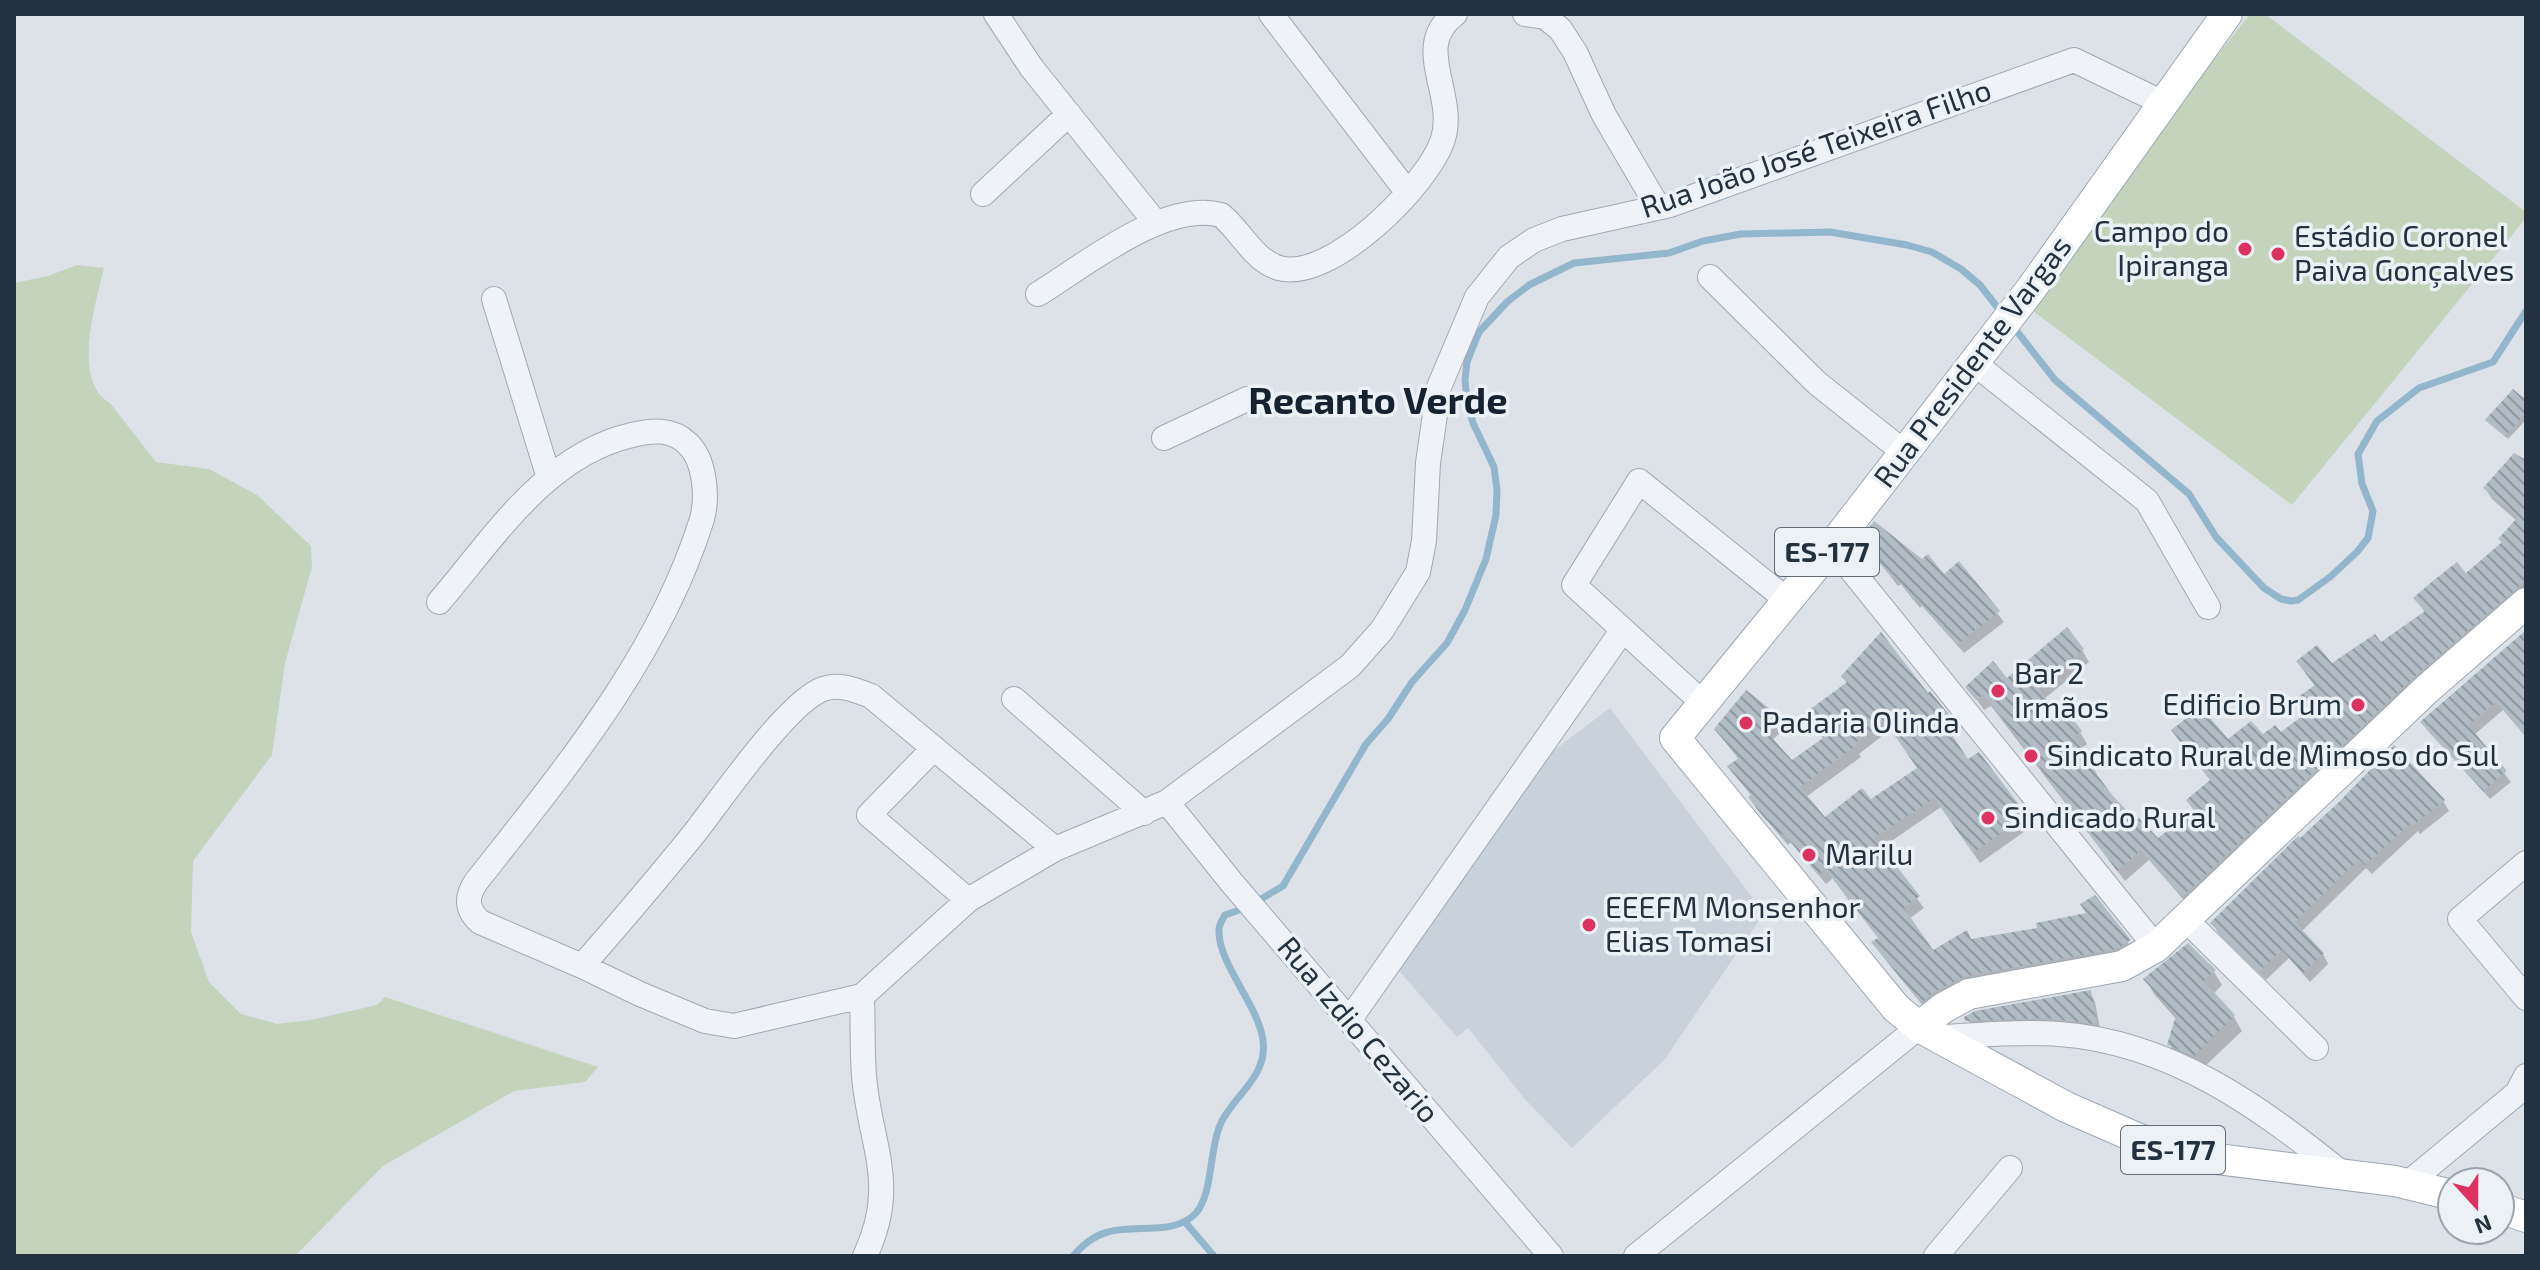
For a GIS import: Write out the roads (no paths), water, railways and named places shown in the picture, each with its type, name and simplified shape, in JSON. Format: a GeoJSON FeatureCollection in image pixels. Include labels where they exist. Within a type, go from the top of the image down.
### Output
{"type":"FeatureCollection","features":[{"type":"Feature","properties":{"kind":"main road","name":"Rua Presidente Vargas"},"geometry":{"type":"LineString","coordinates":[[1931,1032],[1896,1008],[1675,738],[1832,546],[2031,289],[2227,14]]}},
{"type":"Feature","properties":{"kind":"main road"},"geometry":{"type":"LineString","coordinates":[[1931,1032],[1943,1008],[1969,994],[2122,966],[2156,947],[2427,689],[2526,603]]}},
{"type":"Feature","properties":{"kind":"main road","name":"ES-177"},"geometry":{"type":"LineString","coordinates":[[1931,1032],[2066,1107],[2137,1138],[2193,1156],[2407,1184],[2436,1191]]}},
{"type":"Feature","properties":{"kind":"street"},"geometry":{"type":"LineString","coordinates":[[996,14],[1031,67],[1155,222]]}},
{"type":"Feature","properties":{"kind":"street"},"geometry":{"type":"LineString","coordinates":[[1271,14],[1408,193]]}},
{"type":"Feature","properties":{"kind":"street"},"geometry":{"type":"LineString","coordinates":[[1038,294],[1155,222],[1192,213],[1221,215],[1268,264],[1283,269],[1325,261],[1359,239],[1397,206],[1431,166],[1443,138],[1444,100],[1433,55],[1437,37],[1446,21],[1455,14]]}},
{"type":"Feature","properties":{"kind":"street"},"geometry":{"type":"LineString","coordinates":[[1525,14],[1545,17],[1560,29],[1575,52],[1604,115],[1658,207]]}},
{"type":"Feature","properties":{"kind":"street","name":"Rua João José Teixeira Filho"},"geometry":{"type":"LineString","coordinates":[[549,478],[578,455],[611,440],[648,431],[670,431],[688,444],[698,459],[704,484],[703,515],[657,626],[619,691],[469,893],[468,904],[472,915],[480,922],[705,1021],[734,1026],[862,996],[968,900],[1055,849],[1167,802],[1350,666],[1382,630],[1418,572],[1424,541],[1428,463],[1439,387],[1477,297],[1509,257],[1534,240],[1562,229],[1658,207],[2074,60],[2163,103]]}},
{"type":"Feature","properties":{"kind":"street"},"geometry":{"type":"LineString","coordinates":[[983,194],[1069,114]]}},
{"type":"Feature","properties":{"kind":"street"},"geometry":{"type":"LineString","coordinates":[[1710,277],[1817,383],[1905,453]]}},
{"type":"Feature","properties":{"kind":"street"},"geometry":{"type":"LineString","coordinates":[[439,602],[539,485],[549,478],[494,299]]}},
{"type":"Feature","properties":{"kind":"street"},"geometry":{"type":"LineString","coordinates":[[1974,363],[2147,501],[2208,607]]}},
{"type":"Feature","properties":{"kind":"street"},"geometry":{"type":"LineString","coordinates":[[1164,438],[1247,399]]}},
{"type":"Feature","properties":{"kind":"street"},"geometry":{"type":"LineString","coordinates":[[1704,704],[1574,585],[1639,481],[1787,600]]}},
{"type":"Feature","properties":{"kind":"street"},"geometry":{"type":"LineString","coordinates":[[1832,546],[2156,947]]}},
{"type":"Feature","properties":{"kind":"street"},"geometry":{"type":"LineString","coordinates":[[1350,1019],[1622,631]]}},
{"type":"Feature","properties":{"kind":"street"},"geometry":{"type":"LineString","coordinates":[[582,966],[678,853],[764,743],[804,701],[824,689],[847,687],[871,696],[1055,849]]}},
{"type":"Feature","properties":{"kind":"street"},"geometry":{"type":"LineString","coordinates":[[1014,699],[1144,813]]}},
{"type":"Feature","properties":{"kind":"street"},"geometry":{"type":"LineString","coordinates":[[934,748],[869,815],[968,900]]}},
{"type":"Feature","properties":{"kind":"street","name":"Rua Izdio Cezario"},"geometry":{"type":"LineString","coordinates":[[1167,802],[1232,883],[1551,1256]]}},
{"type":"Feature","properties":{"kind":"street"},"geometry":{"type":"LineString","coordinates":[[2526,863],[2460,919],[2526,998]]}},
{"type":"Feature","properties":{"kind":"street"},"geometry":{"type":"LineString","coordinates":[[2186,920],[2316,1048]]}},
{"type":"Feature","properties":{"kind":"street"},"geometry":{"type":"LineString","coordinates":[[862,996],[864,1078],[879,1152],[882,1204],[865,1256]]}},
{"type":"Feature","properties":{"kind":"street"},"geometry":{"type":"LineString","coordinates":[[1636,1256],[1931,1032],[2058,1034],[2123,1046],[2199,1073],[2252,1104],[2344,1175]]}},
{"type":"Feature","properties":{"kind":"street"},"geometry":{"type":"LineString","coordinates":[[2407,1184],[2523,1088]]}},
{"type":"Feature","properties":{"kind":"street"},"geometry":{"type":"LineString","coordinates":[[1936,1256],[2010,1168]]}},
{"type":"Feature","properties":{"kind":"waterway"},"geometry":{"type":"LineString","coordinates":[[1256,902],[1283,886],[1366,744],[1388,719],[1412,682],[1447,643],[1465,610],[1486,559],[1496,515],[1497,490],[1494,467],[1473,423],[1467,401],[1467,362],[1479,332],[1507,302],[1529,285],[1574,263],[1669,253],[1703,241],[1741,234],[1830,232],[1932,252],[1961,269],[1980,285],[2001,312]]}},
{"type":"Feature","properties":{"kind":"waterway"},"geometry":{"type":"LineString","coordinates":[[2012,325],[2055,380],[2189,494],[2216,537],[2264,588],[2281,599],[2291,601],[2298,600],[2330,577],[2368,538],[2373,511],[2362,484],[2358,454],[2377,421],[2419,388],[2493,362],[2526,311]]}},
{"type":"Feature","properties":{"kind":"waterway"},"geometry":{"type":"LineString","coordinates":[[1073,1256],[1089,1241],[1103,1234],[1177,1225],[1196,1213],[1201,1205],[1220,1125],[1255,1076],[1263,1053],[1260,1027],[1225,957],[1219,932],[1225,915],[1245,908]]}},
{"type":"Feature","properties":{"kind":"waterway"},"geometry":{"type":"LineString","coordinates":[[1185,1222],[1214,1256]]}},
{"type":"Feature","properties":{"kind":"place","name":"Campo do Ipiranga"},"geometry":{"type":"Point","coordinates":[2245,249]}},
{"type":"Feature","properties":{"kind":"place","name":"Estádio Coronel Paiva Gonçalves"},"geometry":{"type":"Point","coordinates":[2278,254]}},
{"type":"Feature","properties":{"kind":"place","name":"Bar 2 Irmãos"},"geometry":{"type":"Point","coordinates":[1998,691]}},
{"type":"Feature","properties":{"kind":"place","name":"Edificio Brum"},"geometry":{"type":"Point","coordinates":[2358,705]}},
{"type":"Feature","properties":{"kind":"place","name":"Padaria Olinda"},"geometry":{"type":"Point","coordinates":[1746,723]}},
{"type":"Feature","properties":{"kind":"place","name":"Sindicato Rural de Mimoso do Sul"},"geometry":{"type":"Point","coordinates":[2031,756]}},
{"type":"Feature","properties":{"kind":"place","name":"Sindicado Rural"},"geometry":{"type":"Point","coordinates":[1988,818]}},
{"type":"Feature","properties":{"kind":"place","name":"Marilu"},"geometry":{"type":"Point","coordinates":[1809,855]}},
{"type":"Feature","properties":{"kind":"place","name":"EEEFM Monsenhor Elias Tomasi"},"geometry":{"type":"Point","coordinates":[1589,925]}},
{"type":"Feature","properties":{"kind":"district","name":"Recanto Verde"},"geometry":{"type":"Point","coordinates":[1378,401]}}]}
